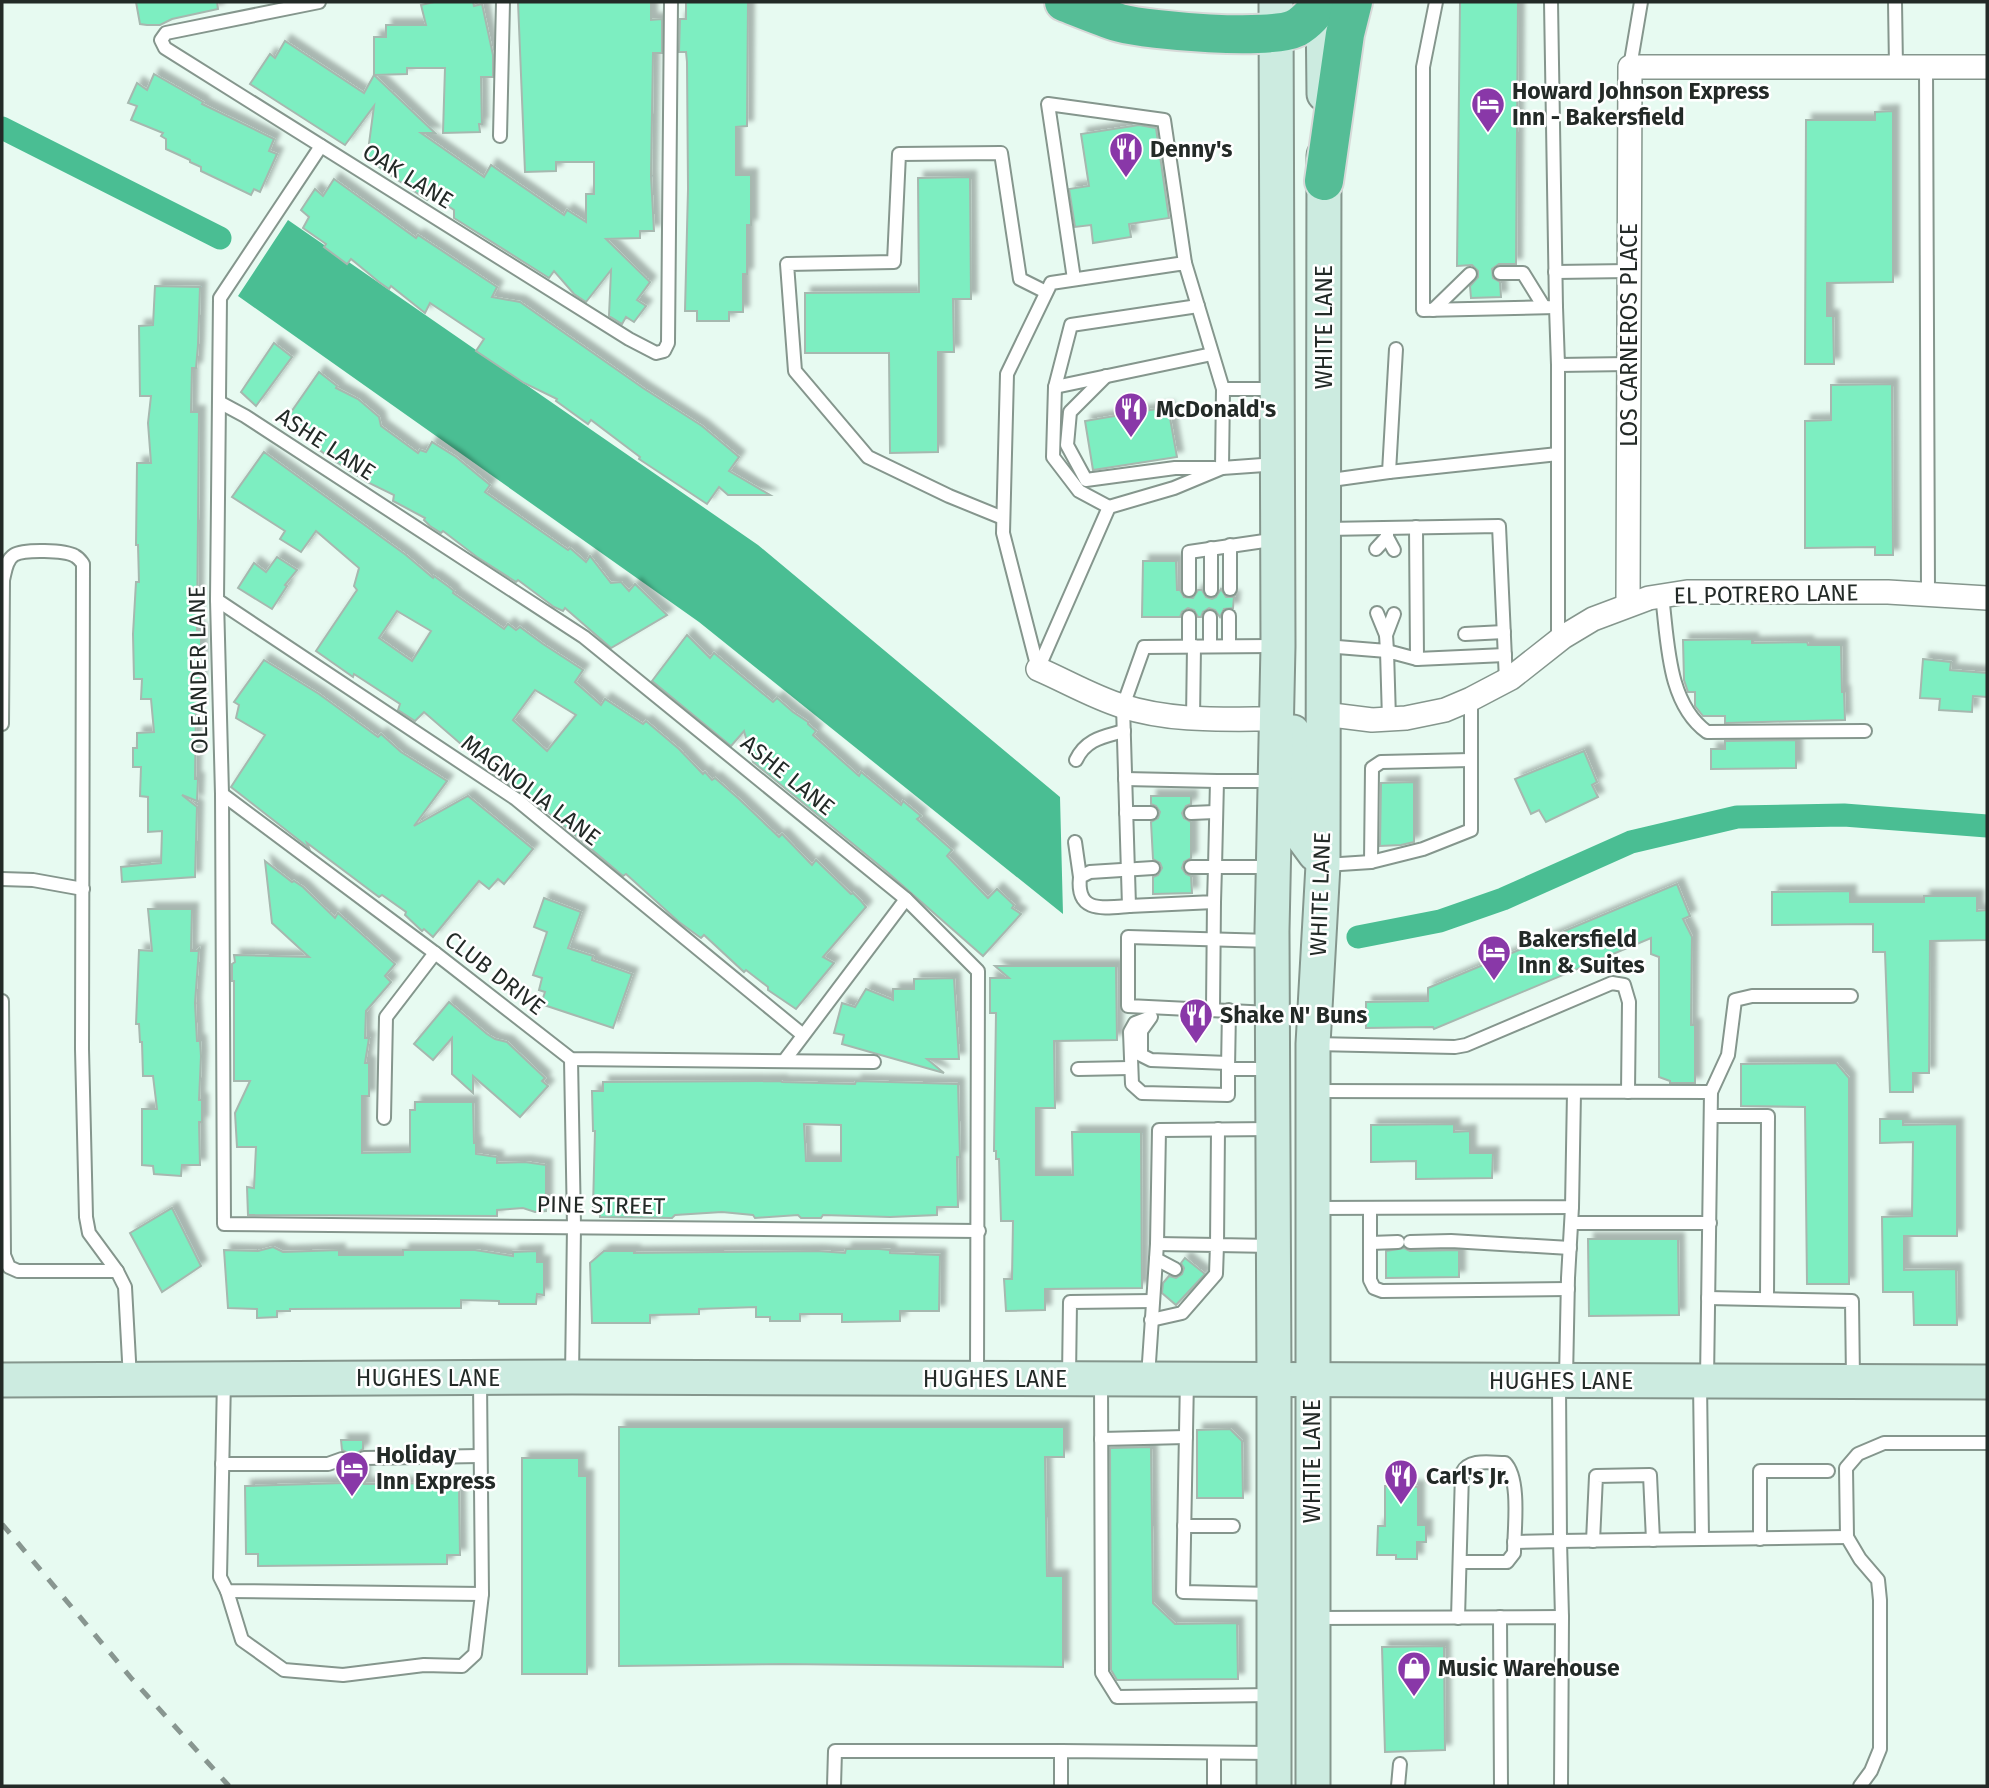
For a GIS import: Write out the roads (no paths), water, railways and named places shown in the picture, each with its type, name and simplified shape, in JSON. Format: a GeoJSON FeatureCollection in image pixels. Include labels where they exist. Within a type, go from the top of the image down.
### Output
{"type":"FeatureCollection","features":[{"type":"Feature","properties":{"kind":"highway"},"geometry":{"type":"LineString","coordinates":[[1064,2],[1122,23],[1199,33],[1276,18],[1295,28],[1310,18],[1323,2]]}},
{"type":"Feature","properties":{"kind":"highway"},"geometry":{"type":"LineString","coordinates":[[1324,181],[1345,34],[1353,2]]}},
{"type":"Feature","properties":{"kind":"main road","name":"WHITE LANE"},"geometry":{"type":"LineString","coordinates":[[1312,1786],[1313,1044],[1323,865],[1324,714],[1323,2]]}},
{"type":"Feature","properties":{"kind":"main road","name":"WHITE LANE"},"geometry":{"type":"LineString","coordinates":[[1274,1786],[1272,941],[1278,646],[1276,18]]}},
{"type":"Feature","properties":{"kind":"main road"},"geometry":{"type":"LineString","coordinates":[[1278,468],[1299,508],[1301,678],[1312,704],[1324,714]]}},
{"type":"Feature","properties":{"kind":"main road"},"geometry":{"type":"LineString","coordinates":[[1276,719],[1292,729],[1297,742],[1301,835],[1323,865]]}},
{"type":"Feature","properties":{"kind":"main road","name":"HUGHES LANE"},"geometry":{"type":"LineString","coordinates":[[2,1380],[572,1377],[1987,1382]]}},
{"type":"Feature","properties":{"kind":"street"},"geometry":{"type":"LineString","coordinates":[[1630,67],[1987,67]]}},
{"type":"Feature","properties":{"kind":"street","name":"LOS CARNEROS PLACE"},"geometry":{"type":"LineString","coordinates":[[1628,604],[1630,67]]}},
{"type":"Feature","properties":{"kind":"street","name":"EL POTRERO LANE"},"geometry":{"type":"LineString","coordinates":[[1324,714],[1372,720],[1445,709],[1472,699],[1506,681],[1558,640],[1593,619],[1628,604],[1662,596],[1687,592],[1928,594],[1987,598]]}},
{"type":"Feature","properties":{"kind":"street"},"geometry":{"type":"LineString","coordinates":[[1038,669],[1123,706],[1147,713],[1194,719],[1276,719]]}},
{"type":"Feature","properties":{"kind":"lane","name":"OAK LANE"},"geometry":{"type":"LineString","coordinates":[[319,2],[166,33],[161,40],[165,48],[629,339],[656,353],[664,352],[668,343],[671,2]]}},
{"type":"Feature","properties":{"kind":"lane"},"geometry":{"type":"LineString","coordinates":[[500,136],[503,2]]}},
{"type":"Feature","properties":{"kind":"lane"},"geometry":{"type":"LineString","coordinates":[[1436,2],[1423,67],[1423,310],[1550,307]]}},
{"type":"Feature","properties":{"kind":"lane"},"geometry":{"type":"LineString","coordinates":[[1551,2],[1555,272],[1550,307],[1558,365],[1558,640]]}},
{"type":"Feature","properties":{"kind":"lane"},"geometry":{"type":"LineString","coordinates":[[1630,67],[1640,2]]}},
{"type":"Feature","properties":{"kind":"lane"},"geometry":{"type":"LineString","coordinates":[[1895,2],[1896,67]]}},
{"type":"Feature","properties":{"kind":"lane"},"geometry":{"type":"LineString","coordinates":[[1926,67],[1928,594]]}},
{"type":"Feature","properties":{"kind":"lane"},"geometry":{"type":"LineString","coordinates":[[1074,279],[1048,104],[1164,120],[1185,264],[1223,389],[1222,468]]}},
{"type":"Feature","properties":{"kind":"lane","name":"OLEANDER LANE"},"geometry":{"type":"LineString","coordinates":[[224,1224],[222,794],[217,600],[220,298],[321,146]]}},
{"type":"Feature","properties":{"kind":"lane"},"geometry":{"type":"LineString","coordinates":[[1003,518],[949,496],[868,457],[795,371],[787,264],[894,262],[899,154],[1001,153],[1020,279],[1046,292]]}},
{"type":"Feature","properties":{"kind":"lane"},"geometry":{"type":"LineString","coordinates":[[1038,669],[1003,533],[1007,374],[1051,283],[1185,264]]}},
{"type":"Feature","properties":{"kind":"lane"},"geometry":{"type":"LineString","coordinates":[[1555,272],[1629,271]]}},
{"type":"Feature","properties":{"kind":"lane"},"geometry":{"type":"LineString","coordinates":[[1500,273],[1523,273],[1550,307]]}},
{"type":"Feature","properties":{"kind":"lane"},"geometry":{"type":"LineString","coordinates":[[1433,310],[1470,274]]}},
{"type":"Feature","properties":{"kind":"lane"},"geometry":{"type":"LineString","coordinates":[[1198,306],[1071,324],[1055,387],[1054,457],[1079,491],[1109,507],[1174,488],[1222,468]]}},
{"type":"Feature","properties":{"kind":"lane"},"geometry":{"type":"LineString","coordinates":[[1389,472],[1396,349]]}},
{"type":"Feature","properties":{"kind":"lane"},"geometry":{"type":"LineString","coordinates":[[1055,387],[1212,354]]}},
{"type":"Feature","properties":{"kind":"lane"},"geometry":{"type":"LineString","coordinates":[[1558,365],[1629,364]]}},
{"type":"Feature","properties":{"kind":"lane"},"geometry":{"type":"LineString","coordinates":[[1106,376],[1070,412],[1067,445],[1086,480],[1175,468],[1278,468]]}},
{"type":"Feature","properties":{"kind":"lane"},"geometry":{"type":"LineString","coordinates":[[1223,389],[1277,389]]}},
{"type":"Feature","properties":{"kind":"lane","name":"ASHE LANE"},"geometry":{"type":"LineString","coordinates":[[219,402],[584,637],[906,899],[978,971],[977,1379]]}},
{"type":"Feature","properties":{"kind":"lane"},"geometry":{"type":"LineString","coordinates":[[1323,481],[1558,454]]}},
{"type":"Feature","properties":{"kind":"lane"},"geometry":{"type":"LineString","coordinates":[[1038,669],[1109,507]]}},
{"type":"Feature","properties":{"kind":"lane"},"geometry":{"type":"LineString","coordinates":[[1323,529],[1387,532],[1416,527],[1499,526],[1506,681]]}},
{"type":"Feature","properties":{"kind":"lane"},"geometry":{"type":"LineString","coordinates":[[1416,527],[1421,635],[1417,659]]}},
{"type":"Feature","properties":{"kind":"lane"},"geometry":{"type":"LineString","coordinates":[[1376,549],[1387,532]]}},
{"type":"Feature","properties":{"kind":"lane"},"geometry":{"type":"LineString","coordinates":[[1387,532],[1394,550]]}},
{"type":"Feature","properties":{"kind":"lane"},"geometry":{"type":"LineString","coordinates":[[1189,590],[1189,552],[1278,539]]}},
{"type":"Feature","properties":{"kind":"lane"},"geometry":{"type":"LineString","coordinates":[[1230,545],[1230,589]]}},
{"type":"Feature","properties":{"kind":"lane"},"geometry":{"type":"LineString","coordinates":[[1211,548],[1211,590]]}},
{"type":"Feature","properties":{"kind":"lane"},"geometry":{"type":"LineString","coordinates":[[2,724],[3,580],[10,558],[16,553],[62,551],[77,557],[83,564],[82,1049],[86,1217],[89,1233],[117,1271],[125,1287],[130,1379]]}},
{"type":"Feature","properties":{"kind":"lane"},"geometry":{"type":"LineString","coordinates":[[1662,596],[1678,692],[1695,723],[1707,732],[1865,732]]}},
{"type":"Feature","properties":{"kind":"lane","name":"MAGNOLIA LANE"},"geometry":{"type":"LineString","coordinates":[[217,600],[516,799],[803,1035]]}},
{"type":"Feature","properties":{"kind":"lane"},"geometry":{"type":"LineString","coordinates":[[1377,613],[1386,635],[1389,719]]}},
{"type":"Feature","properties":{"kind":"lane"},"geometry":{"type":"LineString","coordinates":[[1386,635],[1394,614]]}},
{"type":"Feature","properties":{"kind":"lane"},"geometry":{"type":"LineString","coordinates":[[1189,617],[1194,719]]}},
{"type":"Feature","properties":{"kind":"lane"},"geometry":{"type":"LineString","coordinates":[[1210,617],[1210,646]]}},
{"type":"Feature","properties":{"kind":"lane"},"geometry":{"type":"LineString","coordinates":[[1229,617],[1229,646]]}},
{"type":"Feature","properties":{"kind":"lane"},"geometry":{"type":"LineString","coordinates":[[1465,634],[1504,632]]}},
{"type":"Feature","properties":{"kind":"lane"},"geometry":{"type":"LineString","coordinates":[[1129,906],[1123,706],[1144,647],[1278,646]]}},
{"type":"Feature","properties":{"kind":"lane"},"geometry":{"type":"LineString","coordinates":[[1324,646],[1387,650],[1417,659],[1505,655]]}},
{"type":"Feature","properties":{"kind":"lane"},"geometry":{"type":"LineString","coordinates":[[1323,865],[1371,862],[1423,849],[1472,830],[1472,699]]}},
{"type":"Feature","properties":{"kind":"lane"},"geometry":{"type":"LineString","coordinates":[[1076,760],[1081,750],[1093,740],[1124,732]]}},
{"type":"Feature","properties":{"kind":"lane"},"geometry":{"type":"LineString","coordinates":[[1371,862],[1372,768],[1381,762],[1472,760]]}},
{"type":"Feature","properties":{"kind":"lane"},"geometry":{"type":"LineString","coordinates":[[1125,779],[1275,781]]}},
{"type":"Feature","properties":{"kind":"lane"},"geometry":{"type":"LineString","coordinates":[[1213,1009],[1217,781]]}},
{"type":"Feature","properties":{"kind":"lane","name":"CLUB DRIVE"},"geometry":{"type":"LineString","coordinates":[[222,794],[435,953],[571,1059]]}},
{"type":"Feature","properties":{"kind":"lane"},"geometry":{"type":"LineString","coordinates":[[1191,813],[1216,812]]}},
{"type":"Feature","properties":{"kind":"lane"},"geometry":{"type":"LineString","coordinates":[[1126,813],[1151,813]]}},
{"type":"Feature","properties":{"kind":"lane"},"geometry":{"type":"LineString","coordinates":[[1075,842],[1080,877],[1078,891],[1083,900],[1092,907],[1214,902]]}},
{"type":"Feature","properties":{"kind":"lane"},"geometry":{"type":"LineString","coordinates":[[1191,867],[1273,867]]}},
{"type":"Feature","properties":{"kind":"lane"},"geometry":{"type":"LineString","coordinates":[[1080,877],[1090,872],[1153,868]]}},
{"type":"Feature","properties":{"kind":"lane"},"geometry":{"type":"LineString","coordinates":[[2,879],[33,880],[83,889]]}},
{"type":"Feature","properties":{"kind":"lane"},"geometry":{"type":"LineString","coordinates":[[784,1061],[906,899]]}},
{"type":"Feature","properties":{"kind":"lane"},"geometry":{"type":"LineString","coordinates":[[1272,941],[1128,937],[1128,1006],[1272,1013]]}},
{"type":"Feature","properties":{"kind":"lane"},"geometry":{"type":"LineString","coordinates":[[384,1118],[386,1017],[435,953]]}},
{"type":"Feature","properties":{"kind":"lane"},"geometry":{"type":"LineString","coordinates":[[1313,1044],[1466,1045],[1612,983],[1619,983],[1624,985],[1629,1002],[1628,1092]]}},
{"type":"Feature","properties":{"kind":"lane"},"geometry":{"type":"LineString","coordinates":[[1702,1539],[1703,1381],[1710,1223],[1710,1093],[1728,1055],[1735,1000],[1752,996],[1851,996]]}},
{"type":"Feature","properties":{"kind":"lane"},"geometry":{"type":"LineString","coordinates":[[2,1001],[4,1255],[9,1267],[18,1271],[117,1271]]}},
{"type":"Feature","properties":{"kind":"lane"},"geometry":{"type":"LineString","coordinates":[[1178,1008],[1135,1023],[1130,1032],[1132,1084],[1142,1093],[1228,1095],[1229,1010]]}},
{"type":"Feature","properties":{"kind":"lane"},"geometry":{"type":"LineString","coordinates":[[1148,1018],[1141,1031],[1141,1055],[1151,1060],[1272,1069]]}},
{"type":"Feature","properties":{"kind":"lane"},"geometry":{"type":"LineString","coordinates":[[572,1377],[574,1226],[571,1059],[874,1062]]}},
{"type":"Feature","properties":{"kind":"lane"},"geometry":{"type":"LineString","coordinates":[[1078,1069],[1130,1068]]}},
{"type":"Feature","properties":{"kind":"lane"},"geometry":{"type":"LineString","coordinates":[[1313,1091],[1710,1093]]}},
{"type":"Feature","properties":{"kind":"lane"},"geometry":{"type":"LineString","coordinates":[[1561,1786],[1560,1541],[1563,1381],[1573,1223],[1574,1092]]}},
{"type":"Feature","properties":{"kind":"lane"},"geometry":{"type":"LineString","coordinates":[[1710,1116],[1768,1116],[1767,1299]]}},
{"type":"Feature","properties":{"kind":"lane"},"geometry":{"type":"LineString","coordinates":[[1151,1320],[1182,1313],[1198,1288],[1216,1274],[1218,1129]]}},
{"type":"Feature","properties":{"kind":"lane"},"geometry":{"type":"LineString","coordinates":[[1148,1379],[1157,1244],[1159,1130],[1272,1129]]}},
{"type":"Feature","properties":{"kind":"lane"},"geometry":{"type":"LineString","coordinates":[[1312,1208],[1572,1208]]}},
{"type":"Feature","properties":{"kind":"lane"},"geometry":{"type":"LineString","coordinates":[[1370,1209],[1370,1280],[1374,1288],[1382,1291],[1568,1289]]}},
{"type":"Feature","properties":{"kind":"lane"},"geometry":{"type":"LineString","coordinates":[[1573,1223],[1710,1223]]}},
{"type":"Feature","properties":{"kind":"lane","name":"PINE STREET"},"geometry":{"type":"LineString","coordinates":[[224,1224],[979,1231]]}},
{"type":"Feature","properties":{"kind":"lane"},"geometry":{"type":"LineString","coordinates":[[1370,1243],[1451,1241],[1570,1248]]}},
{"type":"Feature","properties":{"kind":"lane"},"geometry":{"type":"LineString","coordinates":[[1157,1244],[1273,1246]]}},
{"type":"Feature","properties":{"kind":"lane"},"geometry":{"type":"LineString","coordinates":[[1156,1259],[1175,1269]]}},
{"type":"Feature","properties":{"kind":"lane"},"geometry":{"type":"LineString","coordinates":[[1708,1298],[1852,1301],[1853,1382]]}},
{"type":"Feature","properties":{"kind":"lane"},"geometry":{"type":"LineString","coordinates":[[1153,1301],[1070,1302],[1085,1379],[1101,1439],[1102,1673],[1118,1697],[1274,1695]]}},
{"type":"Feature","properties":{"kind":"lane"},"geometry":{"type":"LineString","coordinates":[[224,1379],[220,1577],[242,1640],[284,1670],[343,1675],[424,1665],[462,1666],[475,1654],[482,1594],[480,1378]]}},
{"type":"Feature","properties":{"kind":"lane"},"geometry":{"type":"LineString","coordinates":[[1187,1379],[1183,1592],[1274,1594]]}},
{"type":"Feature","properties":{"kind":"lane"},"geometry":{"type":"LineString","coordinates":[[1101,1439],[1186,1437]]}},
{"type":"Feature","properties":{"kind":"lane"},"geometry":{"type":"LineString","coordinates":[[1860,1786],[1871,1771],[1880,1749],[1880,1600],[1878,1580],[1860,1559],[1847,1537],[1846,1468],[1858,1454],[1884,1443],[1987,1443]]}},
{"type":"Feature","properties":{"kind":"lane"},"geometry":{"type":"LineString","coordinates":[[363,1458],[479,1456]]}},
{"type":"Feature","properties":{"kind":"lane"},"geometry":{"type":"LineString","coordinates":[[222,1464],[328,1464],[342,1459]]}},
{"type":"Feature","properties":{"kind":"lane"},"geometry":{"type":"LineString","coordinates":[[1458,1618],[1462,1473],[1465,1466],[1471,1464],[1506,1463],[1512,1469],[1514,1483],[1514,1553],[1507,1562],[1460,1562]]}},
{"type":"Feature","properties":{"kind":"lane"},"geometry":{"type":"LineString","coordinates":[[1760,1539],[1760,1471],[1828,1471]]}},
{"type":"Feature","properties":{"kind":"lane"},"geometry":{"type":"LineString","coordinates":[[1593,1541],[1596,1476],[1650,1475],[1653,1540]]}},
{"type":"Feature","properties":{"kind":"lane"},"geometry":{"type":"LineString","coordinates":[[1184,1526],[1233,1526]]}},
{"type":"Feature","properties":{"kind":"lane"},"geometry":{"type":"LineString","coordinates":[[1514,1542],[1847,1537]]}},
{"type":"Feature","properties":{"kind":"lane"},"geometry":{"type":"LineString","coordinates":[[227,1591],[482,1594]]}},
{"type":"Feature","properties":{"kind":"lane"},"geometry":{"type":"LineString","coordinates":[[1500,1617],[1501,1786]]}},
{"type":"Feature","properties":{"kind":"lane"},"geometry":{"type":"LineString","coordinates":[[1312,1618],[1562,1617]]}},
{"type":"Feature","properties":{"kind":"lane"},"geometry":{"type":"LineString","coordinates":[[835,1786],[835,1751],[1274,1753]]}},
{"type":"Feature","properties":{"kind":"lane"},"geometry":{"type":"LineString","coordinates":[[1061,1751],[1061,1786]]}},
{"type":"Feature","properties":{"kind":"lane"},"geometry":{"type":"LineString","coordinates":[[1214,1752],[1214,1786]]}},
{"type":"Feature","properties":{"kind":"lane"},"geometry":{"type":"LineString","coordinates":[[1398,1786],[1400,1764]]}},
{"type":"Feature","properties":{"kind":"waterway"},"geometry":{"type":"LineString","coordinates":[[2,128],[220,238]]}},
{"type":"Feature","properties":{"kind":"waterway"},"geometry":{"type":"LineString","coordinates":[[1358,937],[1440,921],[1503,899],[1631,842],[1737,817],[1844,815],[1987,826]]}},
{"type":"Feature","properties":{"kind":"railway"},"geometry":{"type":"LineString","coordinates":[[2,1524],[132,1679],[229,1786]]}},
{"type":"Feature","properties":{"kind":"place","name":"Howard Johnson Express Inn - Bakersfield"},"geometry":{"type":"Point","coordinates":[1488,134]}},
{"type":"Feature","properties":{"kind":"place","name":"Denny's"},"geometry":{"type":"Point","coordinates":[1126,179]}},
{"type":"Feature","properties":{"kind":"place","name":"McDonald's"},"geometry":{"type":"Point","coordinates":[1131,439]}},
{"type":"Feature","properties":{"kind":"place","name":"Bakersfield Inn & Suites"},"geometry":{"type":"Point","coordinates":[1494,982]}},
{"type":"Feature","properties":{"kind":"place","name":"Shake N' Buns"},"geometry":{"type":"Point","coordinates":[1196,1045]}},
{"type":"Feature","properties":{"kind":"place","name":"Holiday Inn Express"},"geometry":{"type":"Point","coordinates":[352,1498]}},
{"type":"Feature","properties":{"kind":"place","name":"Carl's Jr."},"geometry":{"type":"Point","coordinates":[1401,1506]}},
{"type":"Feature","properties":{"kind":"place","name":"Music Warehouse"},"geometry":{"type":"Point","coordinates":[1414,1698]}}]}
